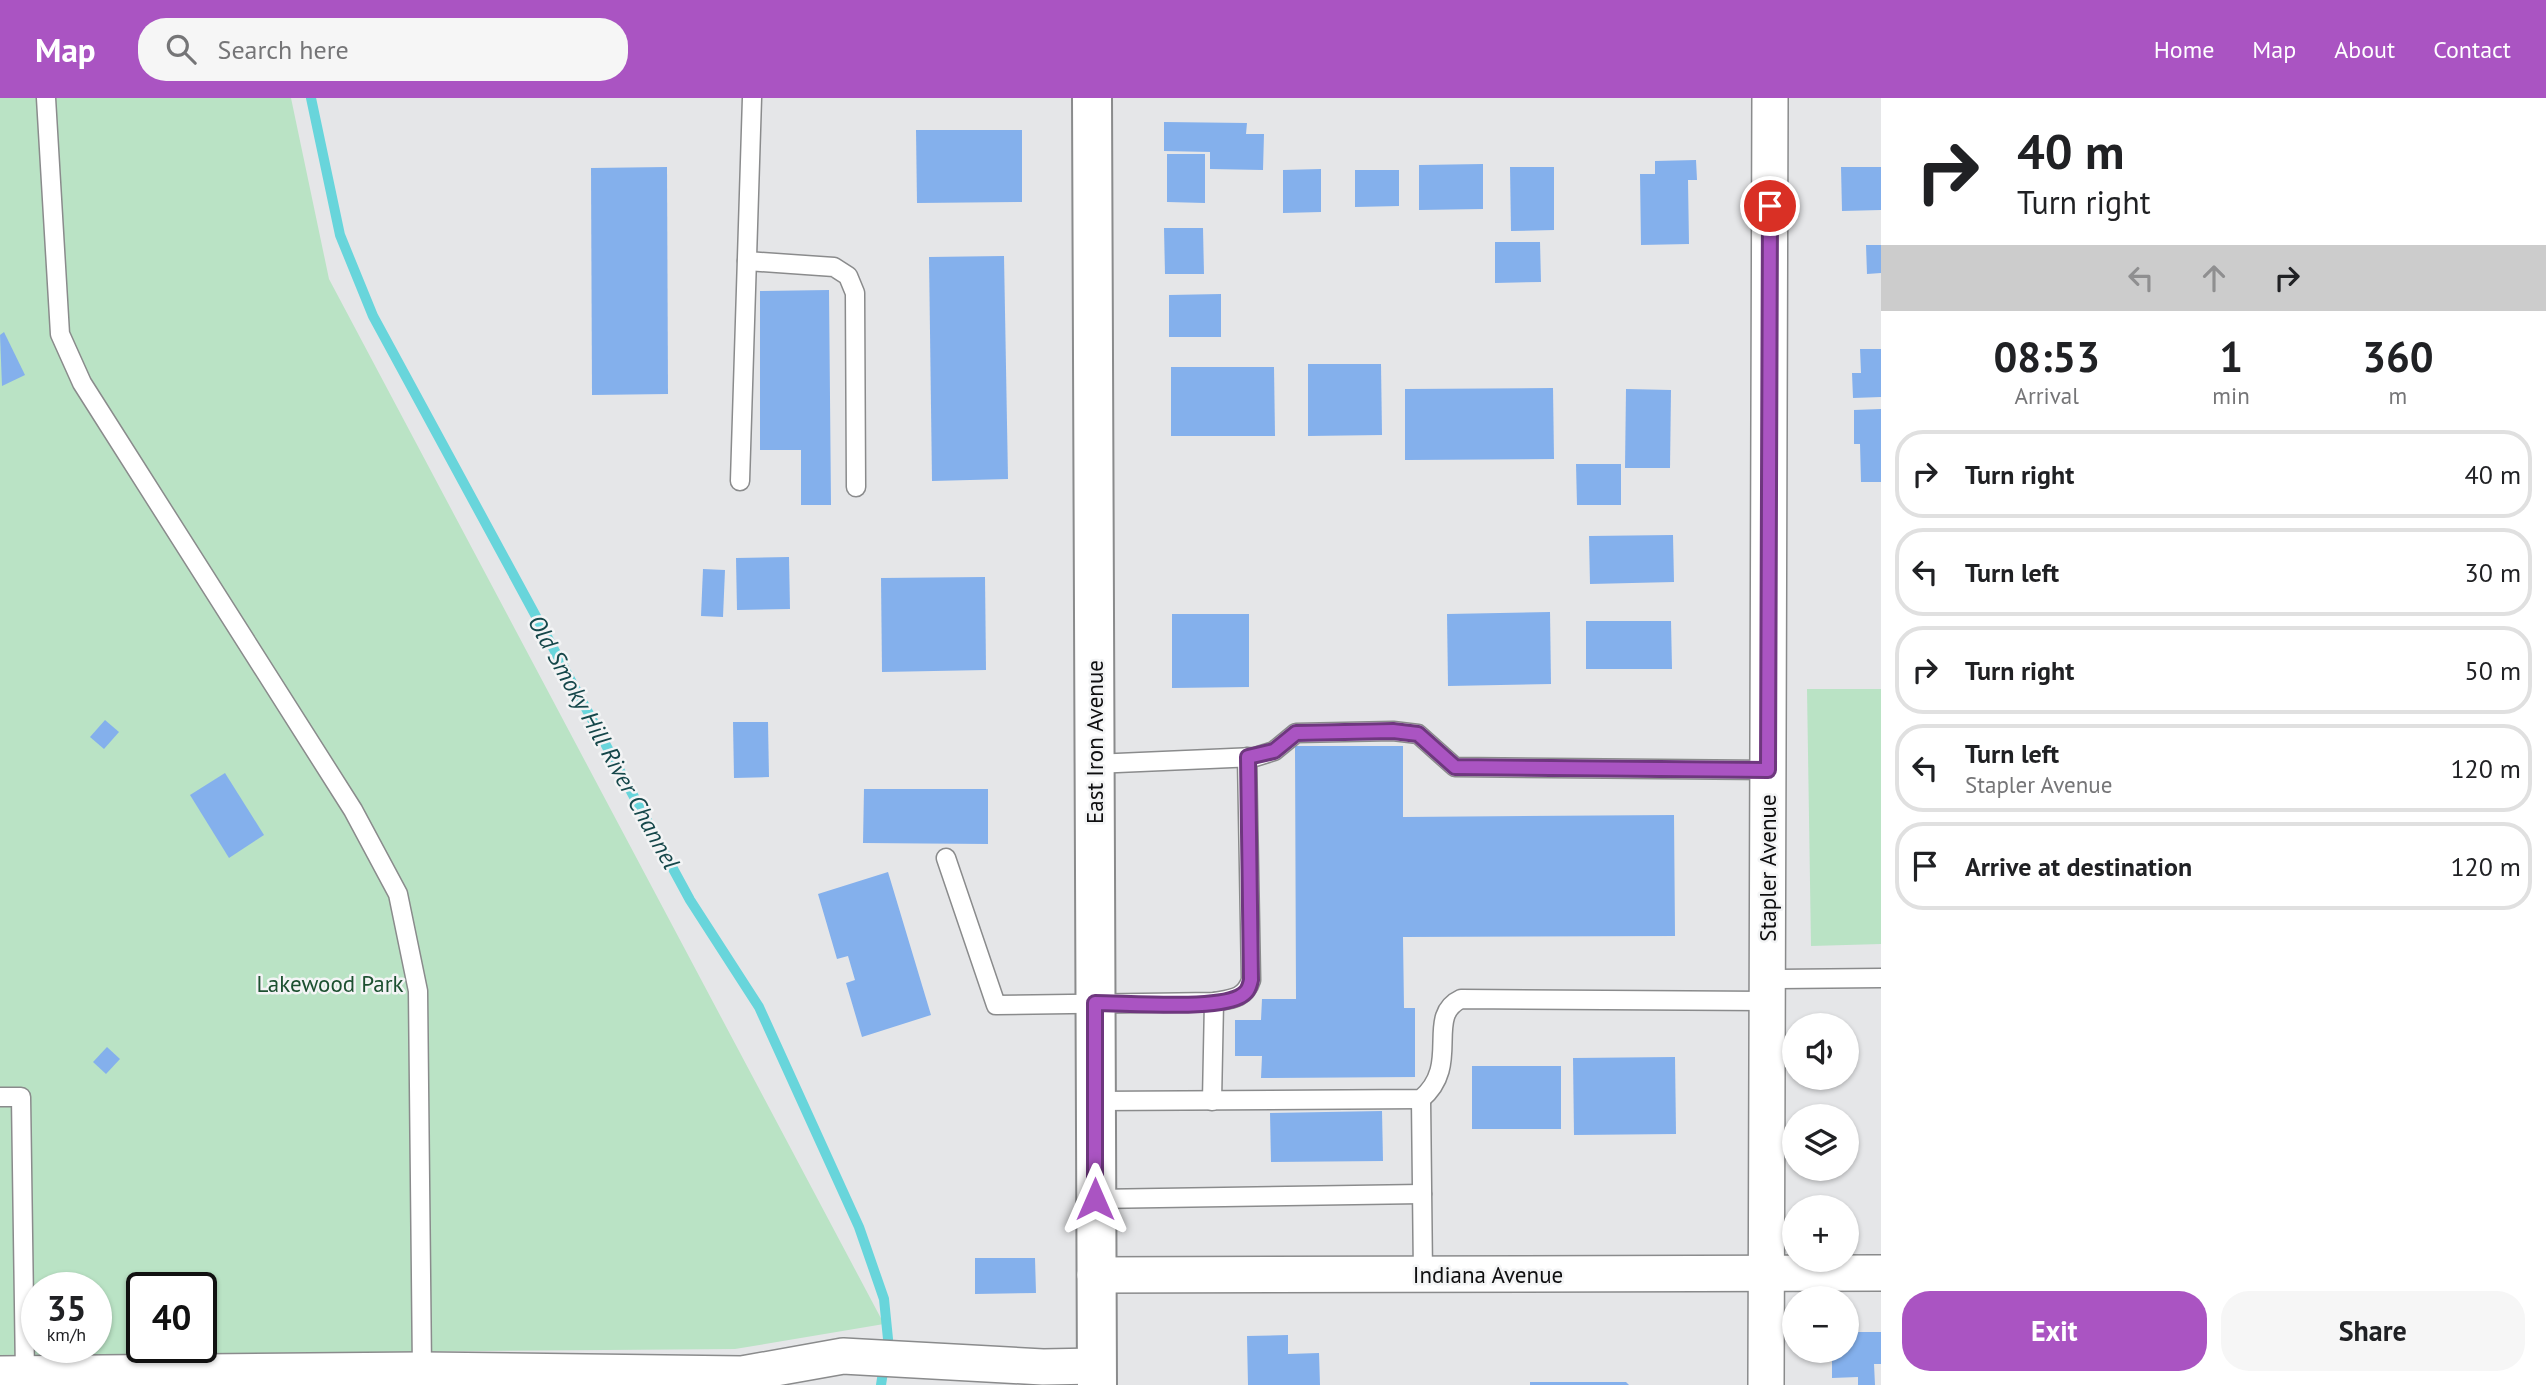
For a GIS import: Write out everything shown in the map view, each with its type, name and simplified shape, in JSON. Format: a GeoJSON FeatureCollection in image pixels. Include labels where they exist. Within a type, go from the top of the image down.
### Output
{"type":"FeatureCollection","features":[{"type":"Feature","properties":{"kind":"street","name":"East Iron Avenue"},"geometry":{"type":"LineString","coordinates":[[1092,98],[1097,1376]]}},
{"type":"Feature","properties":{"kind":"street","name":"Stapler Avenue"},"geometry":{"type":"LineString","coordinates":[[1766,1385],[1770,98]]}},
{"type":"Feature","properties":{"kind":"street","name":"Indiana Avenue"},"geometry":{"type":"LineString","coordinates":[[1096,1275],[1881,1273]]}},
{"type":"Feature","properties":{"kind":"street"},"geometry":{"type":"LineString","coordinates":[[12,1374],[422,1370],[742,1374],[843,1356],[965,1363],[1097,1376]]}},
{"type":"Feature","properties":{"kind":"lane"},"geometry":{"type":"LineString","coordinates":[[46,98],[60,334],[82,383],[353,810],[398,894],[418,991],[422,1370]]}},
{"type":"Feature","properties":{"kind":"lane"},"geometry":{"type":"LineString","coordinates":[[740,481],[752,98]]}},
{"type":"Feature","properties":{"kind":"lane"},"geometry":{"type":"LineString","coordinates":[[747,261],[834,267],[848,276],[855,293],[856,487]]}},
{"type":"Feature","properties":{"kind":"lane"},"geometry":{"type":"LineString","coordinates":[[1094,765],[1248,757],[1274,751],[1296,733],[1393,731],[1418,734],[1455,767],[1768,770]]}},
{"type":"Feature","properties":{"kind":"lane"},"geometry":{"type":"LineString","coordinates":[[946,858],[996,1005],[1214,1002],[1237,998],[1248,991],[1251,980],[1248,757]]}},
{"type":"Feature","properties":{"kind":"lane"},"geometry":{"type":"LineString","coordinates":[[1095,1101],[1421,1098],[1434,1088],[1442,1065],[1444,1013],[1450,1004],[1461,999],[1767,990],[1881,978]]}},
{"type":"Feature","properties":{"kind":"lane"},"geometry":{"type":"LineString","coordinates":[[1212,1101],[1214,1002]]}},
{"type":"Feature","properties":{"kind":"lane"},"geometry":{"type":"LineString","coordinates":[[0,1097],[21,1097],[12,1374]]}},
{"type":"Feature","properties":{"kind":"lane"},"geometry":{"type":"LineString","coordinates":[[1421,1098],[1423,1274]]}},
{"type":"Feature","properties":{"kind":"lane"},"geometry":{"type":"LineString","coordinates":[[1095,1199],[1422,1194]]}},
{"type":"Feature","properties":{"kind":"green space","name":"Lakewood Park"},"geometry":{"type":"Polygon","coordinates":[[[0,98],[291,98],[329,279],[884,1324],[735,1349],[217,1353],[217,1272],[126,1272],[126,1354],[112,1354],[112,1272],[21,1272],[21,1355],[0,1355],[0,98]]]}},
{"type":"Feature","properties":{"kind":"green space"},"geometry":{"type":"Polygon","coordinates":[[[1807,689],[1881,689],[1881,944],[1811,946],[1807,689]]]}},
{"type":"Feature","properties":{"kind":"building"},"geometry":{"type":"Polygon","coordinates":[[[1164,122],[1247,123],[1246,134],[1264,134],[1263,170],[1210,169],[1210,152],[1164,151],[1164,122]]]}},
{"type":"Feature","properties":{"kind":"building"},"geometry":{"type":"Polygon","coordinates":[[[916,130],[1022,130],[1022,202],[917,203],[916,130]]]}},
{"type":"Feature","properties":{"kind":"building"},"geometry":{"type":"Polygon","coordinates":[[[1167,154],[1205,154],[1205,203],[1167,202],[1167,154]]]}},
{"type":"Feature","properties":{"kind":"building"},"geometry":{"type":"Polygon","coordinates":[[[1696,160],[1697,180],[1688,180],[1689,244],[1641,245],[1640,174],[1655,174],[1655,161],[1696,160]]]}},
{"type":"Feature","properties":{"kind":"building"},"geometry":{"type":"Polygon","coordinates":[[[1483,164],[1483,209],[1419,210],[1419,165],[1483,164]]]}},
{"type":"Feature","properties":{"kind":"building"},"geometry":{"type":"Polygon","coordinates":[[[667,167],[668,394],[592,395],[591,168],[667,167]]]}},
{"type":"Feature","properties":{"kind":"building"},"geometry":{"type":"Polygon","coordinates":[[[1510,167],[1554,167],[1554,230],[1511,231],[1510,167]]]}},
{"type":"Feature","properties":{"kind":"building"},"geometry":{"type":"Polygon","coordinates":[[[1841,167],[1881,167],[1881,210],[1842,211],[1841,167]]]}},
{"type":"Feature","properties":{"kind":"building"},"geometry":{"type":"Polygon","coordinates":[[[1321,169],[1321,212],[1283,213],[1283,170],[1321,169]]]}},
{"type":"Feature","properties":{"kind":"building"},"geometry":{"type":"Polygon","coordinates":[[[1355,170],[1399,170],[1399,206],[1355,207],[1355,170]]]}},
{"type":"Feature","properties":{"kind":"building"},"geometry":{"type":"Polygon","coordinates":[[[1164,228],[1203,228],[1204,274],[1165,274],[1164,228]]]}},
{"type":"Feature","properties":{"kind":"building"},"geometry":{"type":"Polygon","coordinates":[[[1495,242],[1540,242],[1541,282],[1495,283],[1495,242]]]}},
{"type":"Feature","properties":{"kind":"building"},"geometry":{"type":"Polygon","coordinates":[[[1866,245],[1881,245],[1881,273],[1867,274],[1866,245]]]}},
{"type":"Feature","properties":{"kind":"building"},"geometry":{"type":"Polygon","coordinates":[[[1004,256],[1008,479],[932,481],[929,257],[1004,256]]]}},
{"type":"Feature","properties":{"kind":"building"},"geometry":{"type":"Polygon","coordinates":[[[829,290],[831,505],[801,505],[801,450],[760,450],[760,291],[829,290]]]}},
{"type":"Feature","properties":{"kind":"building"},"geometry":{"type":"Polygon","coordinates":[[[1221,294],[1221,337],[1169,337],[1169,295],[1221,294]]]}},
{"type":"Feature","properties":{"kind":"building"},"geometry":{"type":"Polygon","coordinates":[[[4,332],[25,375],[2,386],[0,335],[4,332]]]}},
{"type":"Feature","properties":{"kind":"building"},"geometry":{"type":"Polygon","coordinates":[[[1860,349],[1881,349],[1881,397],[1853,398],[1852,373],[1861,373],[1860,349]]]}},
{"type":"Feature","properties":{"kind":"building"},"geometry":{"type":"Polygon","coordinates":[[[1308,364],[1381,364],[1382,435],[1308,436],[1308,364]]]}},
{"type":"Feature","properties":{"kind":"building"},"geometry":{"type":"Polygon","coordinates":[[[1171,367],[1274,367],[1275,436],[1171,436],[1171,367]]]}},
{"type":"Feature","properties":{"kind":"building"},"geometry":{"type":"Polygon","coordinates":[[[1553,388],[1554,459],[1405,460],[1405,389],[1553,388]]]}},
{"type":"Feature","properties":{"kind":"building"},"geometry":{"type":"Polygon","coordinates":[[[1626,389],[1671,390],[1670,468],[1625,468],[1626,389]]]}},
{"type":"Feature","properties":{"kind":"building"},"geometry":{"type":"Polygon","coordinates":[[[1881,409],[1881,482],[1861,482],[1860,444],[1854,444],[1854,410],[1881,409]]]}},
{"type":"Feature","properties":{"kind":"building"},"geometry":{"type":"Polygon","coordinates":[[[1576,464],[1621,464],[1621,505],[1577,505],[1576,464]]]}},
{"type":"Feature","properties":{"kind":"building"},"geometry":{"type":"Polygon","coordinates":[[[1673,535],[1674,582],[1590,584],[1589,536],[1673,535]]]}},
{"type":"Feature","properties":{"kind":"building"},"geometry":{"type":"Polygon","coordinates":[[[789,557],[790,609],[737,610],[736,558],[789,557]]]}},
{"type":"Feature","properties":{"kind":"building"},"geometry":{"type":"Polygon","coordinates":[[[703,569],[725,570],[723,617],[701,616],[703,569]]]}},
{"type":"Feature","properties":{"kind":"building"},"geometry":{"type":"Polygon","coordinates":[[[985,577],[986,670],[882,672],[881,578],[985,577]]]}},
{"type":"Feature","properties":{"kind":"building"},"geometry":{"type":"Polygon","coordinates":[[[1550,612],[1551,684],[1448,686],[1447,614],[1550,612]]]}},
{"type":"Feature","properties":{"kind":"building"},"geometry":{"type":"Polygon","coordinates":[[[1172,614],[1249,614],[1249,687],[1172,688],[1172,614]]]}},
{"type":"Feature","properties":{"kind":"building"},"geometry":{"type":"Polygon","coordinates":[[[1586,621],[1671,621],[1672,669],[1586,669],[1586,621]]]}},
{"type":"Feature","properties":{"kind":"building"},"geometry":{"type":"Polygon","coordinates":[[[105,720],[119,732],[104,749],[90,737],[105,720]]]}},
{"type":"Feature","properties":{"kind":"building"},"geometry":{"type":"Polygon","coordinates":[[[733,722],[768,722],[769,777],[734,778],[733,722]]]}},
{"type":"Feature","properties":{"kind":"building"},"geometry":{"type":"Polygon","coordinates":[[[1295,746],[1403,746],[1403,817],[1674,815],[1675,936],[1403,937],[1404,1008],[1415,1008],[1415,1077],[1261,1078],[1262,1056],[1235,1056],[1235,1020],[1261,1020],[1262,999],[1296,999],[1295,746]]]}},
{"type":"Feature","properties":{"kind":"building"},"geometry":{"type":"Polygon","coordinates":[[[225,773],[264,835],[229,858],[190,795],[225,773]]]}},
{"type":"Feature","properties":{"kind":"building"},"geometry":{"type":"Polygon","coordinates":[[[864,789],[988,789],[988,844],[863,843],[864,789]]]}},
{"type":"Feature","properties":{"kind":"building"},"geometry":{"type":"Polygon","coordinates":[[[888,872],[931,1015],[862,1037],[846,983],[855,980],[848,956],[837,959],[818,894],[888,872]]]}},
{"type":"Feature","properties":{"kind":"building"},"geometry":{"type":"Polygon","coordinates":[[[107,1047],[120,1059],[106,1074],[93,1062],[107,1047]]]}},
{"type":"Feature","properties":{"kind":"building"},"geometry":{"type":"Polygon","coordinates":[[[1675,1057],[1676,1134],[1574,1135],[1573,1058],[1675,1057]]]}},
{"type":"Feature","properties":{"kind":"building"},"geometry":{"type":"Polygon","coordinates":[[[1472,1066],[1561,1066],[1561,1129],[1472,1129],[1472,1066]]]}},
{"type":"Feature","properties":{"kind":"building"},"geometry":{"type":"Polygon","coordinates":[[[1382,1111],[1383,1161],[1271,1162],[1270,1113],[1382,1111]]]}},
{"type":"Feature","properties":{"kind":"building"},"geometry":{"type":"Polygon","coordinates":[[[975,1258],[1035,1258],[1036,1293],[975,1294],[975,1258]]]}},
{"type":"Feature","properties":{"kind":"building"},"geometry":{"type":"Polygon","coordinates":[[[1859,1332],[1881,1332],[1881,1364],[1874,1364],[1875,1385],[1858,1385],[1858,1377],[1832,1378],[1832,1363],[1859,1363],[1859,1332]]]}},
{"type":"Feature","properties":{"kind":"building"},"geometry":{"type":"Polygon","coordinates":[[[1288,1335],[1288,1354],[1319,1353],[1320,1385],[1248,1385],[1247,1336],[1288,1335]]]}},
{"type":"Feature","properties":{"kind":"building"},"geometry":{"type":"Polygon","coordinates":[[[1530,1382],[1626,1382],[1629,1385],[1530,1385],[1530,1382]]]}},
{"type":"Feature","properties":{"kind":"waterway","name":"Old Smoky Hill River Channel"},"geometry":{"type":"LineString","coordinates":[[311,98],[340,235],[373,316],[690,900],[759,1007],[859,1227],[884,1299],[888,1339],[881,1385]]}},
{"type":"Feature","properties":{"kind":"route"},"geometry":{"type":"LineString","coordinates":[[1095,1199],[1095,1003],[1214,1002],[1237,998],[1248,991],[1251,980],[1248,757],[1274,751],[1296,733],[1393,731],[1418,734],[1455,767],[1768,770],[1770,206]]}}]}
